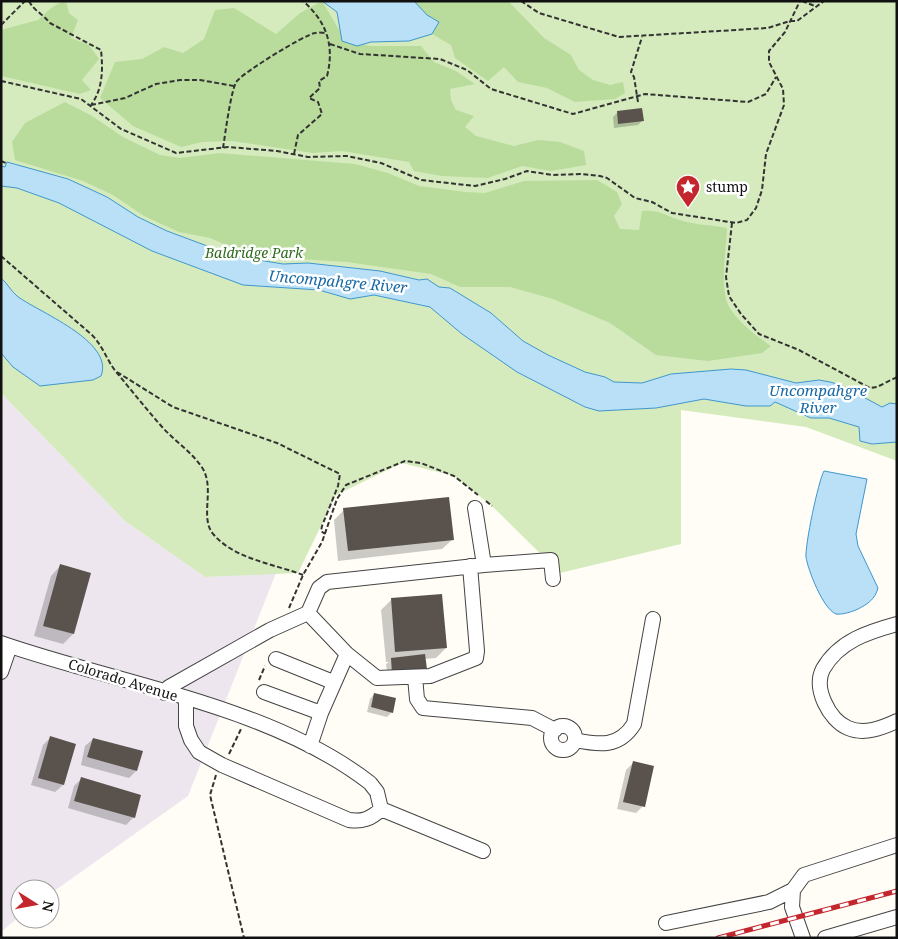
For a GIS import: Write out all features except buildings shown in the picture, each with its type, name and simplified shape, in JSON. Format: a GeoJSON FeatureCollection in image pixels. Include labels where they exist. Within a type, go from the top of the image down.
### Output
{"type":"FeatureCollection","features":[{"type":"Feature","properties":{"kind":"street"},"geometry":{"type":"LineString","coordinates":[[475,508],[484,565]]}},
{"type":"Feature","properties":{"kind":"street"},"geometry":{"type":"LineString","coordinates":[[165,693],[169,687],[282,625],[308,613],[319,588],[326,582],[470,566],[550,560],[553,579]]}},
{"type":"Feature","properties":{"kind":"street"},"geometry":{"type":"LineString","coordinates":[[308,613],[347,654],[377,678],[430,676],[476,658],[478,651],[470,566]]}},
{"type":"Feature","properties":{"kind":"street"},"geometry":{"type":"LineString","coordinates":[[415,677],[417,699],[423,708],[532,718],[555,730],[552,741],[560,750],[568,750],[575,740],[600,745],[613,742],[628,733],[634,724],[653,619]]}},
{"type":"Feature","properties":{"kind":"street"},"geometry":{"type":"LineString","coordinates":[[897,624],[871,630],[853,640],[830,659],[820,678],[824,702],[839,722],[849,728],[877,730],[897,722]]}},
{"type":"Feature","properties":{"kind":"street"},"geometry":{"type":"LineString","coordinates":[[1,672],[6,645]]}},
{"type":"Feature","properties":{"kind":"street","name":"Colorado Avenue"},"geometry":{"type":"LineString","coordinates":[[6,645],[245,717],[310,746],[370,783],[377,792],[381,809]]}},
{"type":"Feature","properties":{"kind":"street"},"geometry":{"type":"LineString","coordinates":[[310,746],[333,682],[347,654]]}},
{"type":"Feature","properties":{"kind":"street"},"geometry":{"type":"LineString","coordinates":[[271,660],[333,682]]}},
{"type":"Feature","properties":{"kind":"street"},"geometry":{"type":"LineString","coordinates":[[260,689],[321,713]]}},
{"type":"Feature","properties":{"kind":"street"},"geometry":{"type":"LineString","coordinates":[[186,699],[186,726],[191,740],[199,752],[222,765],[349,820],[359,821],[368,819],[381,809],[483,852]]}},
{"type":"Feature","properties":{"kind":"street"},"geometry":{"type":"LineString","coordinates":[[666,923],[769,902],[793,890],[804,874],[897,845]]}},
{"type":"Feature","properties":{"kind":"street"},"geometry":{"type":"LineString","coordinates":[[793,890],[792,907],[803,938]]}},
{"type":"Feature","properties":{"kind":"street"},"geometry":{"type":"LineString","coordinates":[[824,938],[897,917]]}},
{"type":"Feature","properties":{"kind":"path"},"geometry":{"type":"LineString","coordinates":[[294,154],[298,135],[322,114],[318,102],[310,98],[320,88],[318,81],[326,76],[330,62],[330,44],[324,25],[303,1]]}},
{"type":"Feature","properties":{"kind":"path"},"geometry":{"type":"LineString","coordinates":[[520,1],[539,13],[619,37],[768,28],[790,20],[797,21],[824,1]]}},
{"type":"Feature","properties":{"kind":"path"},"geometry":{"type":"LineString","coordinates":[[1,81],[81,98],[120,129],[176,153],[223,148],[294,154],[308,157],[346,156],[382,163],[421,180],[476,186],[506,179],[527,171],[552,175],[580,174],[600,176],[607,178],[635,198],[652,202],[672,212],[732,223],[743,223],[752,216],[762,190],[766,154],[784,104],[783,89],[768,57],[769,51],[785,32],[801,1],[815,6]]}},
{"type":"Feature","properties":{"kind":"path"},"geometry":{"type":"LineString","coordinates":[[1,25],[24,2],[34,10],[45,15],[50,23],[101,50],[102,76],[97,98],[91,105]]}},
{"type":"Feature","properties":{"kind":"path"},"geometry":{"type":"LineString","coordinates":[[223,148],[234,86],[237,81],[255,65],[315,33],[327,33]]}},
{"type":"Feature","properties":{"kind":"path"},"geometry":{"type":"LineString","coordinates":[[638,102],[631,72],[642,37]]}},
{"type":"Feature","properties":{"kind":"path"},"geometry":{"type":"LineString","coordinates":[[330,44],[360,54],[440,59],[467,70],[491,90],[573,114],[645,94],[748,102],[766,94],[776,76]]}},
{"type":"Feature","properties":{"kind":"path"},"geometry":{"type":"LineString","coordinates":[[91,105],[126,98],[156,84],[180,80],[200,80],[234,86]]}},
{"type":"Feature","properties":{"kind":"path"},"geometry":{"type":"LineString","coordinates":[[1,161],[6,163]]}},
{"type":"Feature","properties":{"kind":"path"},"geometry":{"type":"LineString","coordinates":[[732,223],[726,277],[729,296],[741,314],[759,334],[799,350],[870,388],[877,387],[897,377]]}},
{"type":"Feature","properties":{"kind":"path"},"geometry":{"type":"LineString","coordinates":[[1,256],[92,334],[102,347],[115,371],[202,469],[208,487],[206,517],[212,534],[237,552],[303,575]]}},
{"type":"Feature","properties":{"kind":"path"},"geometry":{"type":"LineString","coordinates":[[115,371],[172,407],[277,443],[340,474],[338,486],[322,526],[321,532],[325,534]]}},
{"type":"Feature","properties":{"kind":"path"},"geometry":{"type":"LineString","coordinates":[[282,625],[303,575],[325,534],[337,499],[346,485],[405,462],[421,463],[454,476],[492,506]]}},
{"type":"Feature","properties":{"kind":"path"},"geometry":{"type":"LineString","coordinates":[[260,689],[271,660]]}},
{"type":"Feature","properties":{"kind":"path"},"geometry":{"type":"LineString","coordinates":[[244,938],[210,795],[212,785],[236,740],[245,717]]}},
{"type":"Feature","properties":{"kind":"shaded area"},"geometry":{"type":"Polygon","coordinates":[[[1,393],[125,521],[205,577],[276,573],[188,796],[60,887],[60,879],[10,879],[10,924],[1,932],[1,393]]]}},
{"type":"Feature","properties":{"kind":"green space","name":"Baldridge Park"},"geometry":{"type":"Polygon","coordinates":[[[1,1],[897,1],[897,461],[806,427],[681,410],[681,544],[560,573],[492,506],[454,476],[402,463],[336,495],[298,573],[205,577],[125,521],[1,393],[1,1]]]}},
{"type":"Feature","properties":{"kind":"green space"},"geometry":{"type":"Polygon","coordinates":[[[62,1],[66,1],[69,13],[78,20],[71,38],[89,45],[99,59],[82,80],[91,90],[80,94],[1,76],[1,30],[38,20],[62,1]]]}},
{"type":"Feature","properties":{"kind":"green space"},"geometry":{"type":"Polygon","coordinates":[[[322,1],[344,38],[369,46],[421,46],[434,62],[456,71],[475,84],[450,89],[451,100],[456,110],[474,116],[465,127],[476,136],[514,146],[538,140],[560,142],[584,151],[586,165],[551,171],[522,166],[488,178],[442,176],[414,171],[409,162],[342,151],[313,153],[232,141],[202,142],[181,147],[133,126],[100,98],[115,62],[142,59],[164,47],[183,53],[204,39],[215,10],[234,8],[276,34],[300,13],[322,1]]]}},
{"type":"Feature","properties":{"kind":"green space"},"geometry":{"type":"Polygon","coordinates":[[[414,1],[508,1],[544,38],[571,55],[579,70],[593,80],[610,85],[623,82],[625,93],[615,99],[575,102],[547,88],[518,82],[504,67],[488,81],[455,58],[451,45],[432,34],[438,22],[427,15],[414,1]]]}},
{"type":"Feature","properties":{"kind":"green space"},"geometry":{"type":"Polygon","coordinates":[[[65,102],[92,116],[123,137],[160,155],[180,158],[220,153],[355,164],[388,173],[419,186],[466,192],[485,193],[524,181],[597,180],[617,192],[622,204],[614,216],[620,229],[639,230],[642,211],[658,212],[688,222],[727,228],[724,273],[726,299],[738,319],[771,346],[762,353],[708,361],[656,355],[610,323],[553,299],[510,287],[460,287],[431,274],[347,262],[284,258],[235,249],[210,238],[179,232],[144,216],[113,195],[83,181],[15,160],[12,142],[25,123],[65,102]]]}},
{"type":"Feature","properties":{"kind":"water"},"geometry":{"type":"Polygon","coordinates":[[[322,1],[414,1],[427,15],[439,22],[432,34],[409,41],[371,42],[357,46],[342,41],[337,12],[322,1]]]}},
{"type":"Feature","properties":{"kind":"water","name":"Uncompahgre River"},"geometry":{"type":"Polygon","coordinates":[[[7,162],[68,179],[107,197],[138,217],[167,231],[234,256],[283,264],[308,263],[380,271],[419,280],[427,279],[439,287],[450,288],[491,313],[523,341],[548,355],[585,372],[605,377],[614,382],[642,383],[671,374],[731,369],[746,370],[796,383],[819,380],[841,385],[882,407],[890,403],[897,404],[897,442],[872,444],[860,441],[859,427],[829,418],[811,418],[775,402],[770,406],[746,406],[704,399],[656,408],[599,411],[585,407],[517,372],[462,334],[430,307],[374,295],[350,299],[319,290],[243,285],[152,251],[59,203],[17,188],[1,186],[1,166],[5,167],[7,162]]]}},
{"type":"Feature","properties":{"kind":"water"},"geometry":{"type":"Polygon","coordinates":[[[1,278],[17,296],[86,339],[96,351],[102,363],[101,376],[93,380],[40,386],[13,367],[1,353],[1,278]]]}},
{"type":"Feature","properties":{"kind":"water"},"geometry":{"type":"Polygon","coordinates":[[[824,471],[867,479],[856,534],[858,546],[878,588],[868,603],[856,610],[841,614],[831,611],[821,597],[806,557],[812,514],[824,471]]]}},
{"type":"Feature","properties":{"kind":"railway"},"geometry":{"type":"LineString","coordinates":[[718,938],[897,891]]}},
{"type":"Feature","properties":{"kind":"place","name":"stump"},"geometry":{"type":"Point","coordinates":[688,208]}}]}
